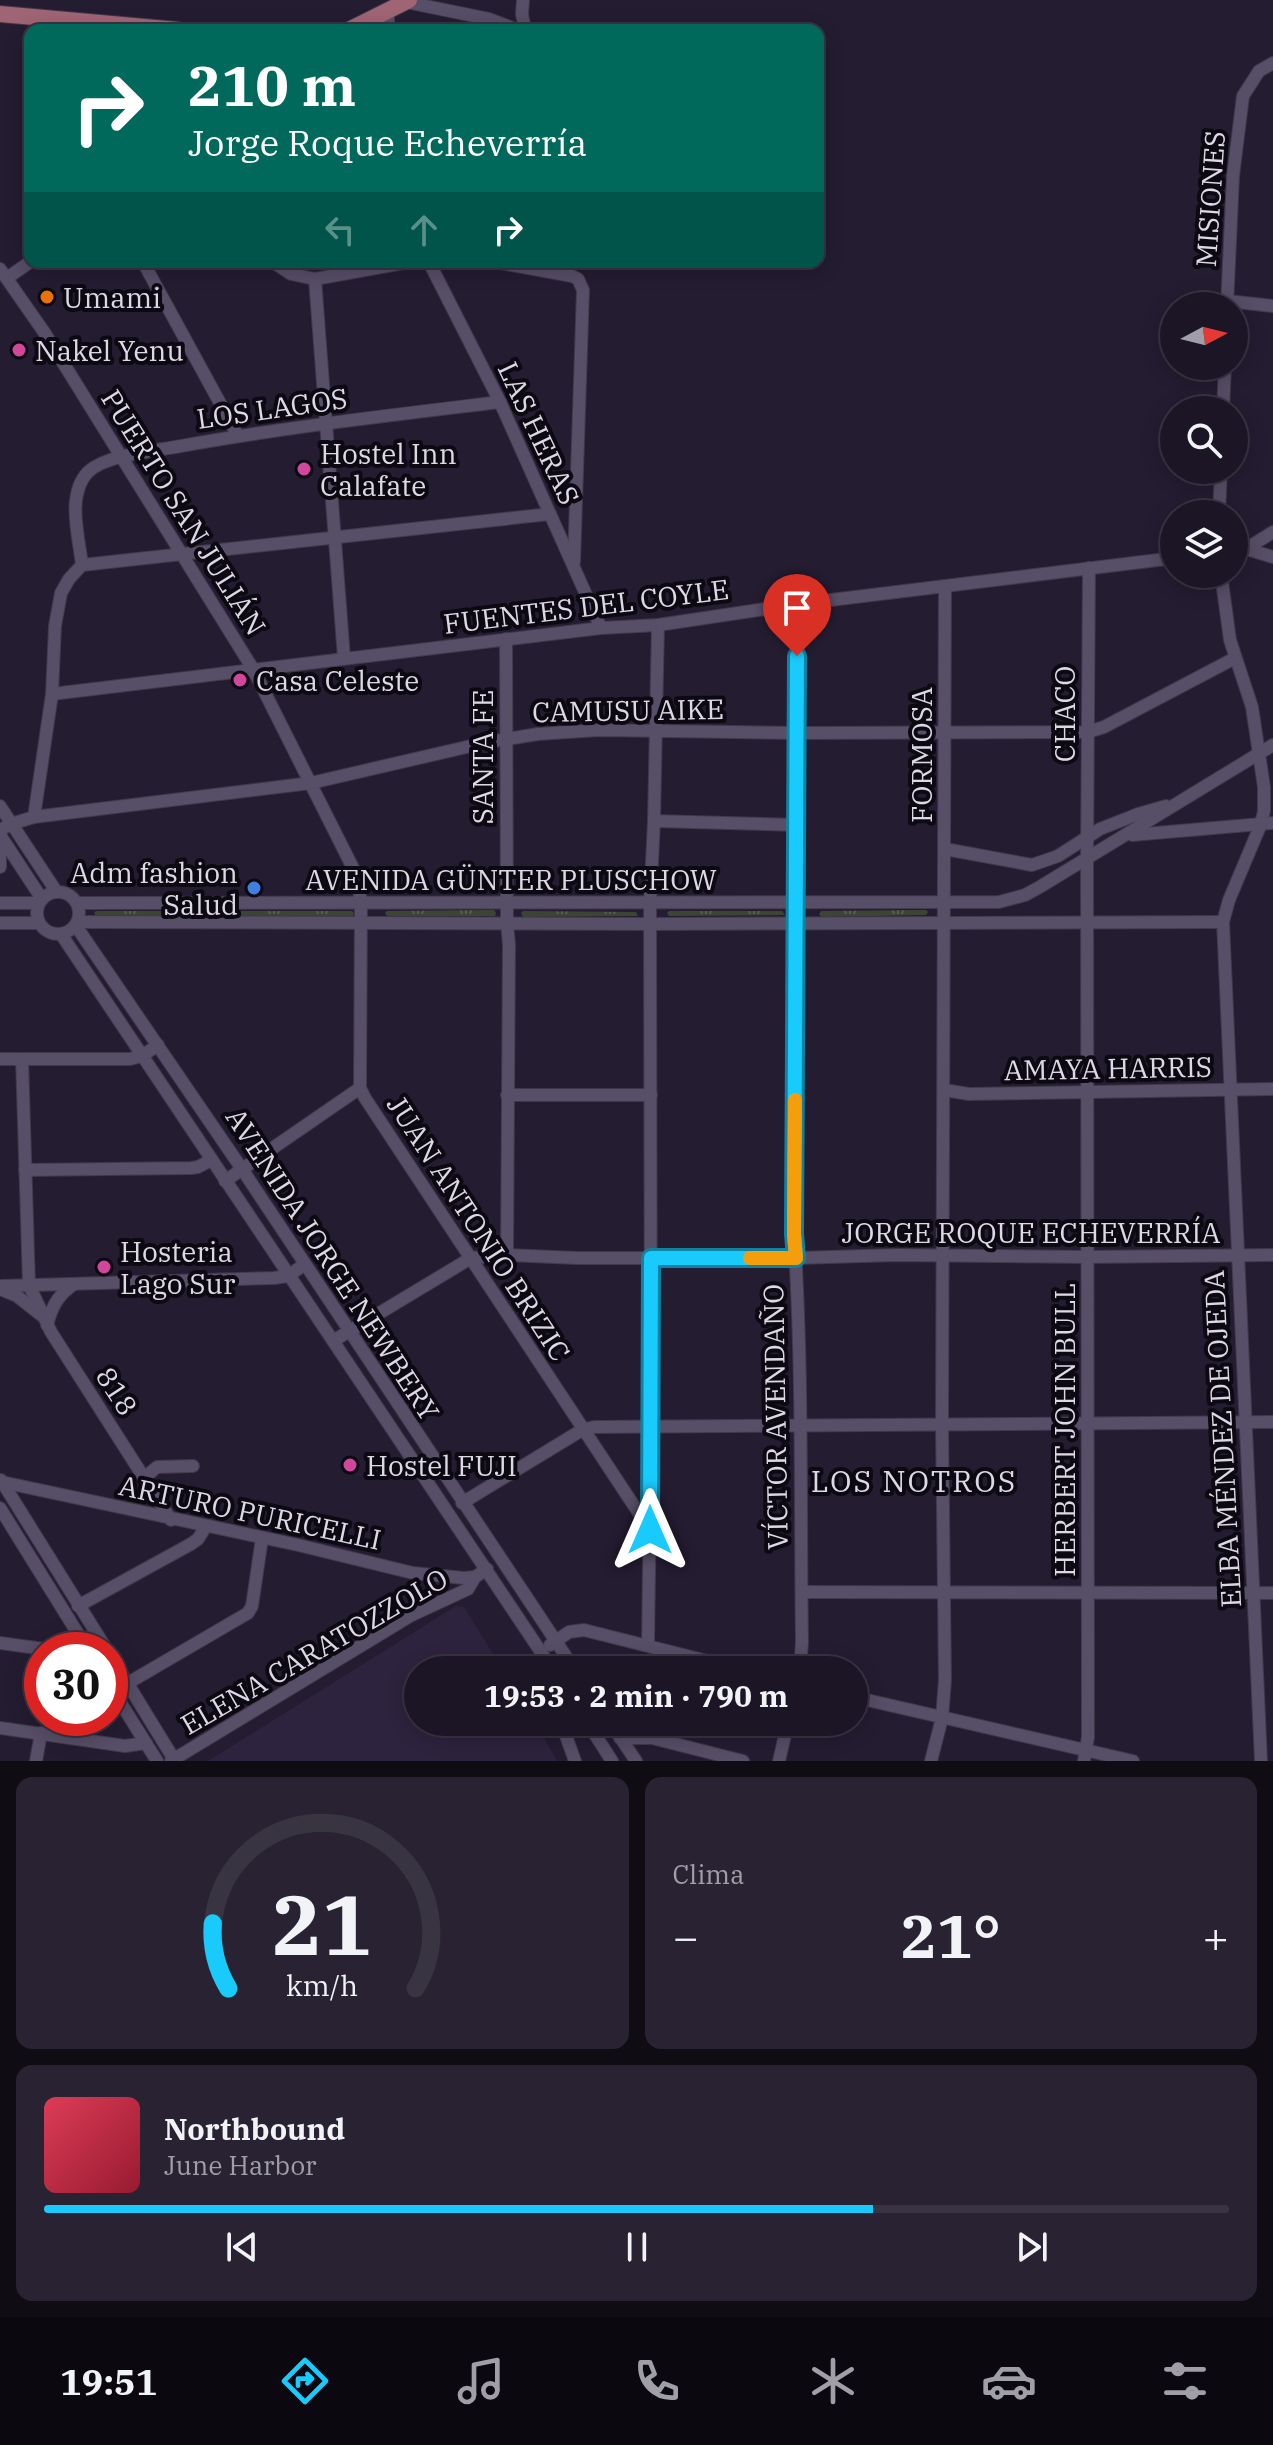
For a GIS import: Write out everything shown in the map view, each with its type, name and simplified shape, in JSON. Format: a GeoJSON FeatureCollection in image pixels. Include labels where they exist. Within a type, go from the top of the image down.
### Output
{"type":"FeatureCollection","features":[{"type":"Feature","properties":{"kind":"main road"},"geometry":{"type":"LineString","coordinates":[[361,24],[408,1]]}},
{"type":"Feature","properties":{"kind":"main road"},"geometry":{"type":"LineString","coordinates":[[0,14],[111,24]]}},
{"type":"Feature","properties":{"kind":"street"},"geometry":{"type":"LineString","coordinates":[[523,0],[524,24]]}},
{"type":"Feature","properties":{"kind":"street"},"geometry":{"type":"LineString","coordinates":[[408,1],[502,24]]}},
{"type":"Feature","properties":{"kind":"street"},"geometry":{"type":"LineString","coordinates":[[388,11],[388,24]]}},
{"type":"Feature","properties":{"kind":"street","name":"MISIONES"},"geometry":{"type":"LineString","coordinates":[[1228,292],[1233,176],[1243,96],[1259,71],[1273,63]]}},
{"type":"Feature","properties":{"kind":"street"},"geometry":{"type":"LineString","coordinates":[[3,274],[24,265]]}},
{"type":"Feature","properties":{"kind":"street"},"geometry":{"type":"LineString","coordinates":[[146,268],[238,436]]}},
{"type":"Feature","properties":{"kind":"street"},"geometry":{"type":"LineString","coordinates":[[282,268],[291,274],[315,279],[376,268]]}},
{"type":"Feature","properties":{"kind":"street","name":"LAS HERAS"},"geometry":{"type":"LineString","coordinates":[[432,268],[500,402],[601,628]]}},
{"type":"Feature","properties":{"kind":"street"},"geometry":{"type":"LineString","coordinates":[[528,268],[572,276],[578,279],[583,290],[573,565]]}},
{"type":"Feature","properties":{"kind":"street","name":"PUERTO SAN JULIÁN"},"geometry":{"type":"LineString","coordinates":[[3,274],[44,332],[253,669],[357,876],[361,923]]}},
{"type":"Feature","properties":{"kind":"street"},"geometry":{"type":"LineString","coordinates":[[315,279],[344,658]]}},
{"type":"Feature","properties":{"kind":"street"},"geometry":{"type":"LineString","coordinates":[[1248,304],[1273,306]]}},
{"type":"Feature","properties":{"kind":"street","name":"LOS LAGOS"},"geometry":{"type":"LineString","coordinates":[[82,565],[75,502],[80,484],[89,471],[101,464],[122,457],[238,436],[500,402]]}},
{"type":"Feature","properties":{"kind":"street"},"geometry":{"type":"LineString","coordinates":[[34,817],[52,694],[55,626],[61,593],[82,565],[550,514]]}},
{"type":"Feature","properties":{"kind":"street"},"geometry":{"type":"LineString","coordinates":[[1248,546],[1273,532]]}},
{"type":"Feature","properties":{"kind":"street"},"geometry":{"type":"LineString","coordinates":[[1248,550],[1273,557]]}},
{"type":"Feature","properties":{"kind":"street","name":"FUENTES DEL COYLE"},"geometry":{"type":"LineString","coordinates":[[52,694],[601,628],[658,625],[798,604],[1160,560]]}},
{"type":"Feature","properties":{"kind":"street","name":"CHACO"},"geometry":{"type":"LineString","coordinates":[[1087,859],[1089,568]]}},
{"type":"Feature","properties":{"kind":"street","name":"FORMOSA"},"geometry":{"type":"LineString","coordinates":[[931,1761],[942,1718],[945,1680],[942,1425],[945,586]]}},
{"type":"Feature","properties":{"kind":"street"},"geometry":{"type":"LineString","coordinates":[[1223,588],[1230,640],[1250,697],[1267,824],[1229,900],[1223,922]]}},
{"type":"Feature","properties":{"kind":"street","name":"VÍCTOR AVENDAÑO"},"geometry":{"type":"LineString","coordinates":[[798,604],[794,1234],[800,1425],[801,1656]]}},
{"type":"Feature","properties":{"kind":"street"},"geometry":{"type":"LineString","coordinates":[[648,1645],[651,1425],[650,903],[658,625]]}},
{"type":"Feature","properties":{"kind":"street","name":"SANTA FE"},"geometry":{"type":"LineString","coordinates":[[506,639],[509,945],[507,1255]]}},
{"type":"Feature","properties":{"kind":"street","name":"CAMUSU AIKE"},"geometry":{"type":"LineString","coordinates":[[4,830],[34,817],[311,783],[506,738],[599,730],[1088,732],[1104,727],[1235,658]]}},
{"type":"Feature","properties":{"kind":"street"},"geometry":{"type":"LineString","coordinates":[[945,849],[1032,865],[1058,856],[1114,823],[1180,802],[1273,745]]}},
{"type":"Feature","properties":{"kind":"street","name":"AVENIDA GÜNTER PLUSCHOW"},"geometry":{"type":"LineString","coordinates":[[77,903],[985,903],[1025,895],[1180,802]]}},
{"type":"Feature","properties":{"kind":"street"},"geometry":{"type":"LineString","coordinates":[[0,806],[4,830],[40,901],[37,913],[39,923],[48,932],[61,934],[77,924],[80,914],[77,903],[68,894],[56,891],[4,830]]}},
{"type":"Feature","properties":{"kind":"street"},"geometry":{"type":"LineString","coordinates":[[654,821],[797,825]]}},
{"type":"Feature","properties":{"kind":"street"},"geometry":{"type":"LineString","coordinates":[[1125,837],[1267,824]]}},
{"type":"Feature","properties":{"kind":"street"},"geometry":{"type":"LineString","coordinates":[[0,849],[0,867]]}},
{"type":"Feature","properties":{"kind":"street","name":"HERBERT JOHN BULL"},"geometry":{"type":"LineString","coordinates":[[1085,1755],[1088,1592],[1087,859]]}},
{"type":"Feature","properties":{"kind":"street"},"geometry":{"type":"LineString","coordinates":[[0,903],[40,901],[56,891]]}},
{"type":"Feature","properties":{"kind":"street","name":"AVENIDA GÜNTER PLUSCHOW"},"geometry":{"type":"LineString","coordinates":[[77,924],[1223,922]]}},
{"type":"Feature","properties":{"kind":"street","name":"ELBA MÉNDEZ DE OJEDA"},"geometry":{"type":"LineString","coordinates":[[1223,922],[1261,1761]]}},
{"type":"Feature","properties":{"kind":"street"},"geometry":{"type":"LineString","coordinates":[[0,923],[39,923]]}},
{"type":"Feature","properties":{"kind":"street","name":"JUAN ANTONIO BRIZIC"},"geometry":{"type":"LineString","coordinates":[[361,923],[360,1088],[650,1530]]}},
{"type":"Feature","properties":{"kind":"street","name":"AVENIDA JORGE NEWBERY"},"geometry":{"type":"LineString","coordinates":[[77,924],[565,1656]]}},
{"type":"Feature","properties":{"kind":"street","name":"AVENIDA JORGE NEWBERY"},"geometry":{"type":"LineString","coordinates":[[61,934],[543,1656]]}},
{"type":"Feature","properties":{"kind":"street"},"geometry":{"type":"LineString","coordinates":[[0,1059],[130,1059],[142,1056],[158,1045]]}},
{"type":"Feature","properties":{"kind":"street"},"geometry":{"type":"LineString","coordinates":[[22,1059],[29,1285]]}},
{"type":"Feature","properties":{"kind":"street"},"geometry":{"type":"LineString","coordinates":[[225,1181],[360,1088]]}},
{"type":"Feature","properties":{"kind":"street","name":"AMAYA HARRIS"},"geometry":{"type":"LineString","coordinates":[[944,1090],[969,1094],[1273,1089]]}},
{"type":"Feature","properties":{"kind":"street"},"geometry":{"type":"LineString","coordinates":[[507,1095],[651,1095]]}},
{"type":"Feature","properties":{"kind":"street"},"geometry":{"type":"LineString","coordinates":[[25,1170],[191,1168],[211,1160]]}},
{"type":"Feature","properties":{"kind":"street","name":"JORGE ROQUE ECHEVERRÍA"},"geometry":{"type":"LineString","coordinates":[[333,1341],[471,1258],[507,1255],[796,1258],[1273,1255]]}},
{"type":"Feature","properties":{"kind":"street"},"geometry":{"type":"LineString","coordinates":[[0,1288],[288,1276],[305,1264]]}},
{"type":"Feature","properties":{"kind":"street"},"geometry":{"type":"LineString","coordinates":[[0,1288],[17,1296],[46,1322],[62,1292],[74,1284]]}},
{"type":"Feature","properties":{"kind":"street","name":"818"},"geometry":{"type":"LineString","coordinates":[[29,1285],[46,1322],[171,1520]]}},
{"type":"Feature","properties":{"kind":"street"},"geometry":{"type":"LineString","coordinates":[[462,1503],[582,1430],[594,1427],[1273,1422]]}},
{"type":"Feature","properties":{"kind":"street"},"geometry":{"type":"LineString","coordinates":[[144,1478],[157,1467],[193,1466]]}},
{"type":"Feature","properties":{"kind":"street"},"geometry":{"type":"LineString","coordinates":[[1,1480],[95,1632]]}},
{"type":"Feature","properties":{"kind":"street","name":"ARTURO PURICELLI"},"geometry":{"type":"LineString","coordinates":[[1,1480],[413,1573],[449,1578],[475,1577]]}},
{"type":"Feature","properties":{"kind":"street"},"geometry":{"type":"LineString","coordinates":[[16,1506],[1,1513],[75,1632]]}},
{"type":"Feature","properties":{"kind":"street"},"geometry":{"type":"LineString","coordinates":[[78,1606],[191,1544],[206,1526]]}},
{"type":"Feature","properties":{"kind":"street"},"geometry":{"type":"LineString","coordinates":[[173,1760],[128,1683],[248,1613],[252,1606],[262,1538]]}},
{"type":"Feature","properties":{"kind":"street"},"geometry":{"type":"LineString","coordinates":[[475,1577],[487,1569]]}},
{"type":"Feature","properties":{"kind":"street","name":"ELENA CARATOZZOLO"},"geometry":{"type":"LineString","coordinates":[[173,1760],[410,1616],[468,1589],[475,1577]]}},
{"type":"Feature","properties":{"kind":"street"},"geometry":{"type":"LineString","coordinates":[[802,1592],[1273,1593]]}},
{"type":"Feature","properties":{"kind":"street"},"geometry":{"type":"LineString","coordinates":[[542,1656],[555,1641],[577,1630],[690,1656]]}},
{"type":"Feature","properties":{"kind":"street"},"geometry":{"type":"LineString","coordinates":[[0,1643],[24,1646]]}},
{"type":"Feature","properties":{"kind":"street"},"geometry":{"type":"LineString","coordinates":[[868,1700],[1085,1755],[1133,1761]]}},
{"type":"Feature","properties":{"kind":"street"},"geometry":{"type":"LineString","coordinates":[[128,1714],[157,1761]]}},
{"type":"Feature","properties":{"kind":"street"},"geometry":{"type":"LineString","coordinates":[[0,1728],[24,1731]]}},
{"type":"Feature","properties":{"kind":"street"},"geometry":{"type":"LineString","coordinates":[[36,1761],[40,1736]]}},
{"type":"Feature","properties":{"kind":"street"},"geometry":{"type":"LineString","coordinates":[[60,1736],[125,1746],[146,1743]]}},
{"type":"Feature","properties":{"kind":"street"},"geometry":{"type":"LineString","coordinates":[[566,1736],[575,1761]]}},
{"type":"Feature","properties":{"kind":"street"},"geometry":{"type":"LineString","coordinates":[[596,1736],[612,1761]]}},
{"type":"Feature","properties":{"kind":"street"},"geometry":{"type":"LineString","coordinates":[[779,1761],[785,1736]]}},
{"type":"Feature","properties":{"kind":"street"},"geometry":{"type":"LineString","coordinates":[[620,1738],[636,1761]]}},
{"type":"Feature","properties":{"kind":"street"},"geometry":{"type":"LineString","coordinates":[[620,1738],[652,1738],[743,1761]]}},
{"type":"Feature","properties":{"kind":"street"},"geometry":{"type":"LineString","coordinates":[[122,1761],[125,1746]]}},
{"type":"Feature","properties":{"kind":"street"},"geometry":{"type":"LineString","coordinates":[[569,1746],[569,1761]]}},
{"type":"Feature","properties":{"kind":"shaded area"},"geometry":{"type":"Polygon","coordinates":[[[456,1606],[464,1607],[494,1656],[404,1656],[404,1736],[543,1736],[557,1761],[208,1761],[456,1606]]]}},
{"type":"Feature","properties":{"kind":"green space"},"geometry":{"type":"Polygon","coordinates":[[[494,910],[495,916],[387,916],[385,913],[387,911],[494,910]]]}},
{"type":"Feature","properties":{"kind":"green space"},"geometry":{"type":"Polygon","coordinates":[[[926,910],[926,915],[821,917],[819,914],[821,911],[926,910]]]}},
{"type":"Feature","properties":{"kind":"green space"},"geometry":{"type":"Polygon","coordinates":[[[96,911],[354,913],[353,916],[96,916],[96,911]]]}},
{"type":"Feature","properties":{"kind":"green space"},"geometry":{"type":"Polygon","coordinates":[[[523,911],[636,912],[638,916],[523,917],[523,911]]]}},
{"type":"Feature","properties":{"kind":"green space"},"geometry":{"type":"Polygon","coordinates":[[[669,911],[782,911],[785,915],[669,916],[669,911]]]}},
{"type":"Feature","properties":{"kind":"slow traffic"},"geometry":{"type":"LineString","coordinates":[[750,1258],[796,1258],[795,1100]]}},
{"type":"Feature","properties":{"kind":"place","name":"Umami"},"geometry":{"type":"Point","coordinates":[47,297]}},
{"type":"Feature","properties":{"kind":"place","name":"Nakel Yenu"},"geometry":{"type":"Point","coordinates":[19,350]}},
{"type":"Feature","properties":{"kind":"place","name":"Hostel Inn Calafate"},"geometry":{"type":"Point","coordinates":[304,469]}},
{"type":"Feature","properties":{"kind":"place","name":"Casa Celeste"},"geometry":{"type":"Point","coordinates":[240,680]}},
{"type":"Feature","properties":{"kind":"place","name":"Adm fashion Salud"},"geometry":{"type":"Point","coordinates":[254,888]}},
{"type":"Feature","properties":{"kind":"place","name":"Hosteria Lago Sur"},"geometry":{"type":"Point","coordinates":[104,1267]}},
{"type":"Feature","properties":{"kind":"place","name":"Hostel FUJI"},"geometry":{"type":"Point","coordinates":[350,1465]}},
{"type":"Feature","properties":{"kind":"district","name":"LOS NOTROS"},"geometry":{"type":"Point","coordinates":[914,1480]}},
{"type":"Feature","properties":{"kind":"route"},"geometry":{"type":"LineString","coordinates":[[650,1530],[651,1258],[796,1258],[797,656]]}}]}
